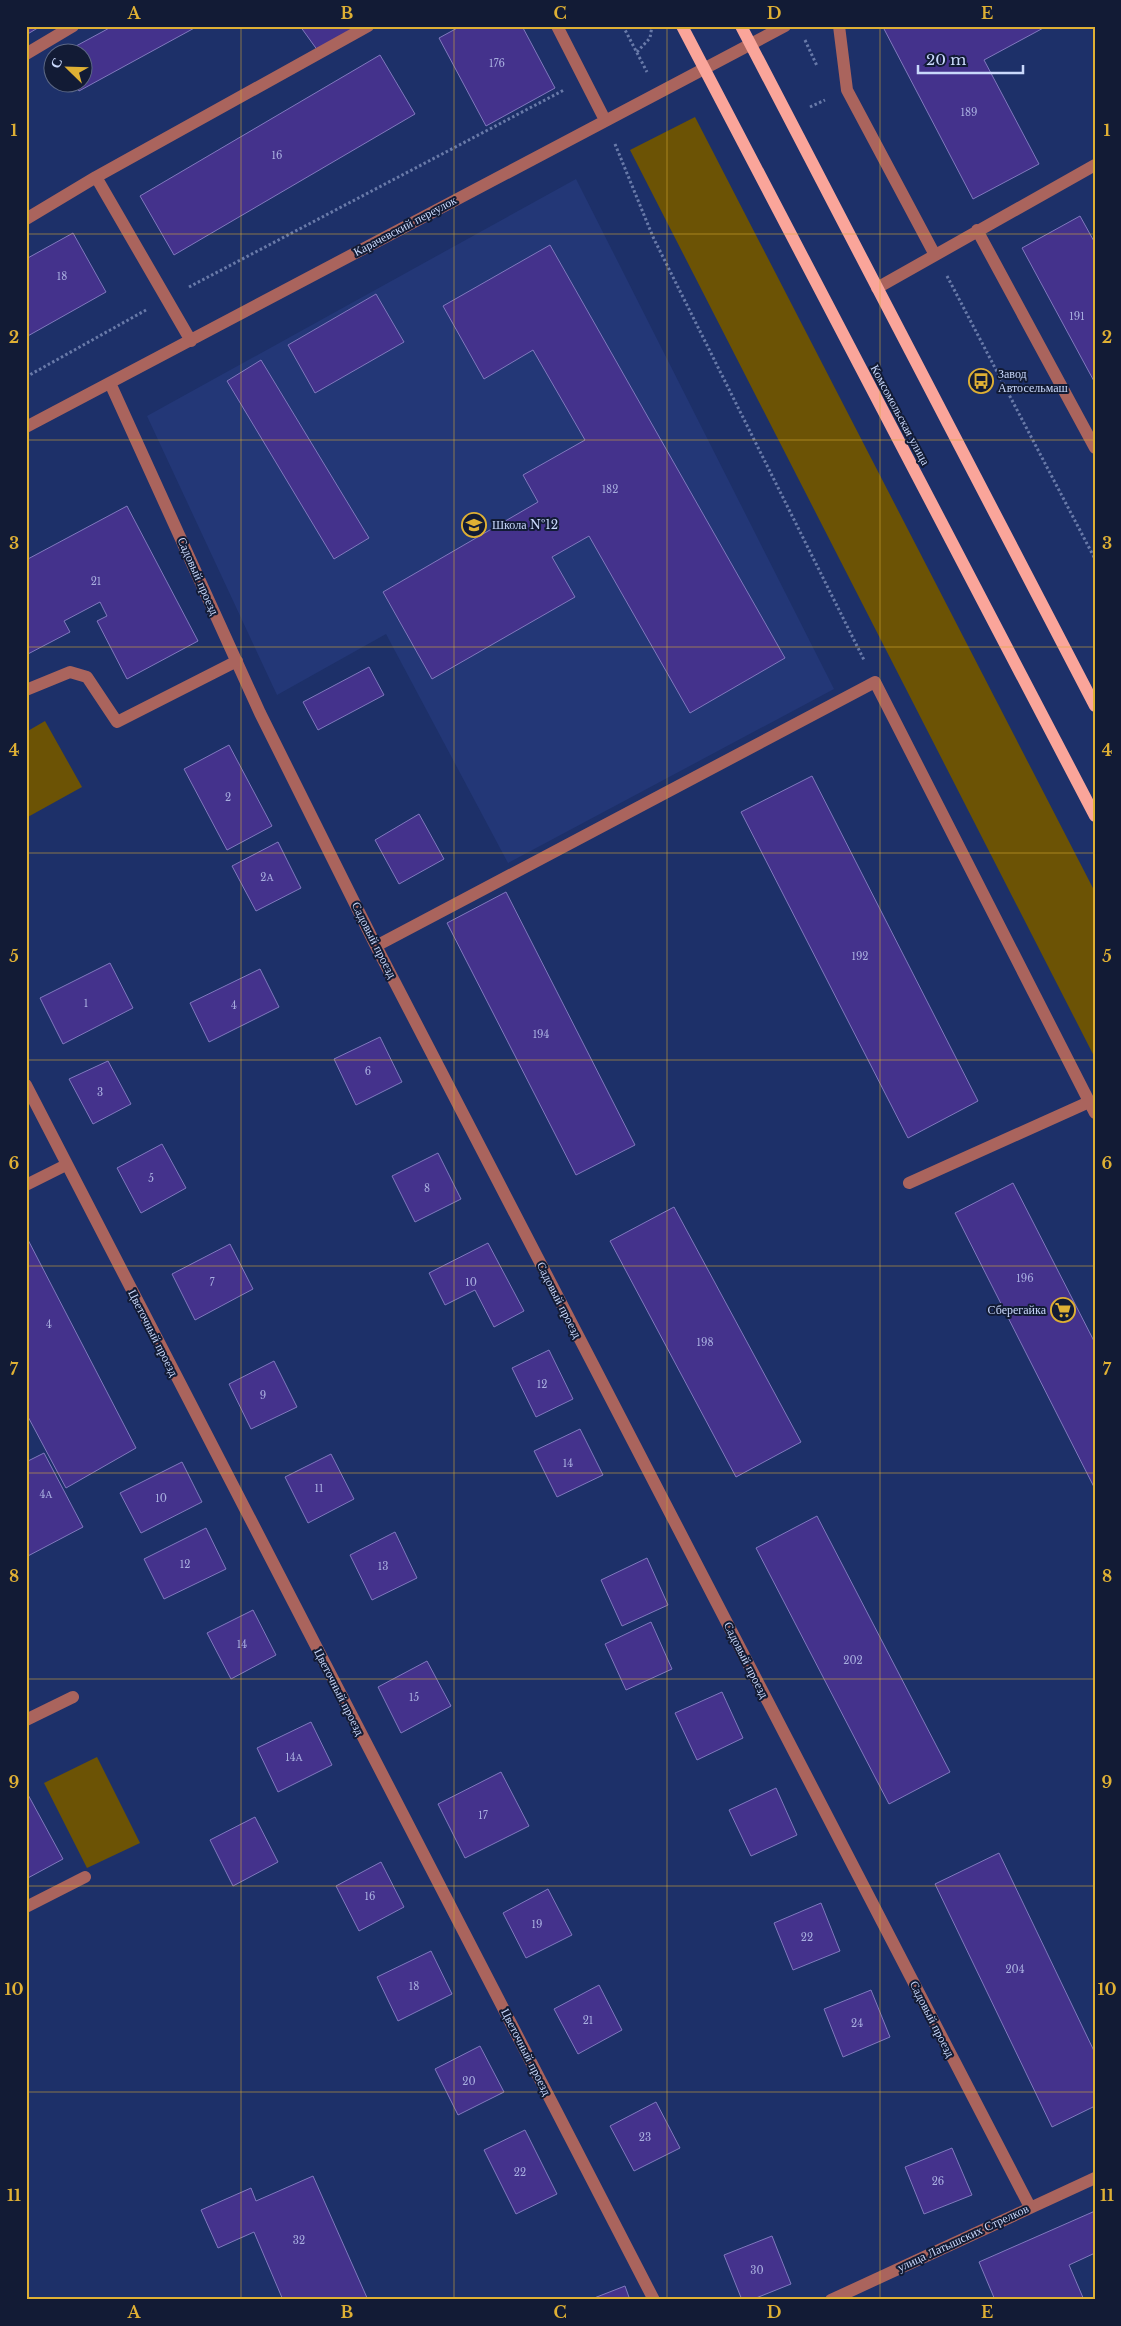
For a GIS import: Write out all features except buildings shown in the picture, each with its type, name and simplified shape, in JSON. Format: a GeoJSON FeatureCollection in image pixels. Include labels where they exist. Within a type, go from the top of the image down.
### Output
{"type":"FeatureCollection","features":[{"type":"Feature","properties":{"kind":"main road","name":"Комсомольская улица"},"geometry":{"type":"LineString","coordinates":[[682,26],[1095,816]]}},
{"type":"Feature","properties":{"kind":"main road"},"geometry":{"type":"LineString","coordinates":[[741,26],[1095,706]]}},
{"type":"Feature","properties":{"kind":"street"},"geometry":{"type":"LineString","coordinates":[[26,54],[73,26]]}},
{"type":"Feature","properties":{"kind":"street"},"geometry":{"type":"LineString","coordinates":[[26,219],[96,177],[368,26]]}},
{"type":"Feature","properties":{"kind":"street"},"geometry":{"type":"LineString","coordinates":[[557,26],[605,120]]}},
{"type":"Feature","properties":{"kind":"street","name":"Карачевский переулок"},"geometry":{"type":"LineString","coordinates":[[26,427],[785,26]]}},
{"type":"Feature","properties":{"kind":"street"},"geometry":{"type":"LineString","coordinates":[[839,26],[847,90],[935,255]]}},
{"type":"Feature","properties":{"kind":"street"},"geometry":{"type":"LineString","coordinates":[[877,288],[1095,165]]}},
{"type":"Feature","properties":{"kind":"street"},"geometry":{"type":"LineString","coordinates":[[96,177],[191,340]]}},
{"type":"Feature","properties":{"kind":"street"},"geometry":{"type":"LineString","coordinates":[[977,230],[1095,448]]}},
{"type":"Feature","properties":{"kind":"street","name":"Садовый проезд"},"geometry":{"type":"LineString","coordinates":[[110,383],[236,661],[376,946],[1030,2207]]}},
{"type":"Feature","properties":{"kind":"street"},"geometry":{"type":"LineString","coordinates":[[26,690],[70,672],[87,677],[117,722],[236,661]]}},
{"type":"Feature","properties":{"kind":"street"},"geometry":{"type":"LineString","coordinates":[[376,946],[875,682],[1092,1108],[910,1183]]}},
{"type":"Feature","properties":{"kind":"street","name":"Цветочный проезд"},"geometry":{"type":"LineString","coordinates":[[26,1085],[654,2300]]}},
{"type":"Feature","properties":{"kind":"street"},"geometry":{"type":"LineString","coordinates":[[26,1185],[66,1164]]}},
{"type":"Feature","properties":{"kind":"street"},"geometry":{"type":"LineString","coordinates":[[26,1720],[73,1697]]}},
{"type":"Feature","properties":{"kind":"street"},"geometry":{"type":"LineString","coordinates":[[26,1907],[85,1877]]}},
{"type":"Feature","properties":{"kind":"street","name":"улица Латышских Стрелков"},"geometry":{"type":"LineString","coordinates":[[831,2300],[1095,2178]]}},
{"type":"Feature","properties":{"kind":"path"},"geometry":{"type":"LineString","coordinates":[[636,52],[650,38],[652,26]]}},
{"type":"Feature","properties":{"kind":"path"},"geometry":{"type":"LineString","coordinates":[[26,377],[167,299],[584,79]]}},
{"type":"Feature","properties":{"kind":"path"},"geometry":{"type":"LineString","coordinates":[[605,120],[653,237],[875,682]]}},
{"type":"Feature","properties":{"kind":"path"},"geometry":{"type":"LineString","coordinates":[[935,255],[1095,559]]}},
{"type":"Feature","properties":{"kind":"shaded area"},"geometry":{"type":"Polygon","coordinates":[[[695,117],[1095,892],[1095,1058],[630,150],[695,117]]]}},
{"type":"Feature","properties":{"kind":"shaded area","name":"Школа №12"},"geometry":{"type":"Polygon","coordinates":[[[576,179],[834,689],[508,863],[386,634],[277,695],[147,416],[576,179]]]}},
{"type":"Feature","properties":{"kind":"shaded area"},"geometry":{"type":"Polygon","coordinates":[[[45,721],[82,787],[26,818],[26,732],[45,721]]]}},
{"type":"Feature","properties":{"kind":"shaded area"},"geometry":{"type":"Polygon","coordinates":[[[97,1757],[140,1843],[87,1868],[44,1783],[97,1757]]]}},
{"type":"Feature","properties":{"kind":"place","name":"Завод Автосельмаш"},"geometry":{"type":"Point","coordinates":[981,381]}},
{"type":"Feature","properties":{"kind":"place","name":"Школа №12"},"geometry":{"type":"Point","coordinates":[474,525]}},
{"type":"Feature","properties":{"kind":"place","name":"Сберегайка"},"geometry":{"type":"Point","coordinates":[1063,1310]}}]}
